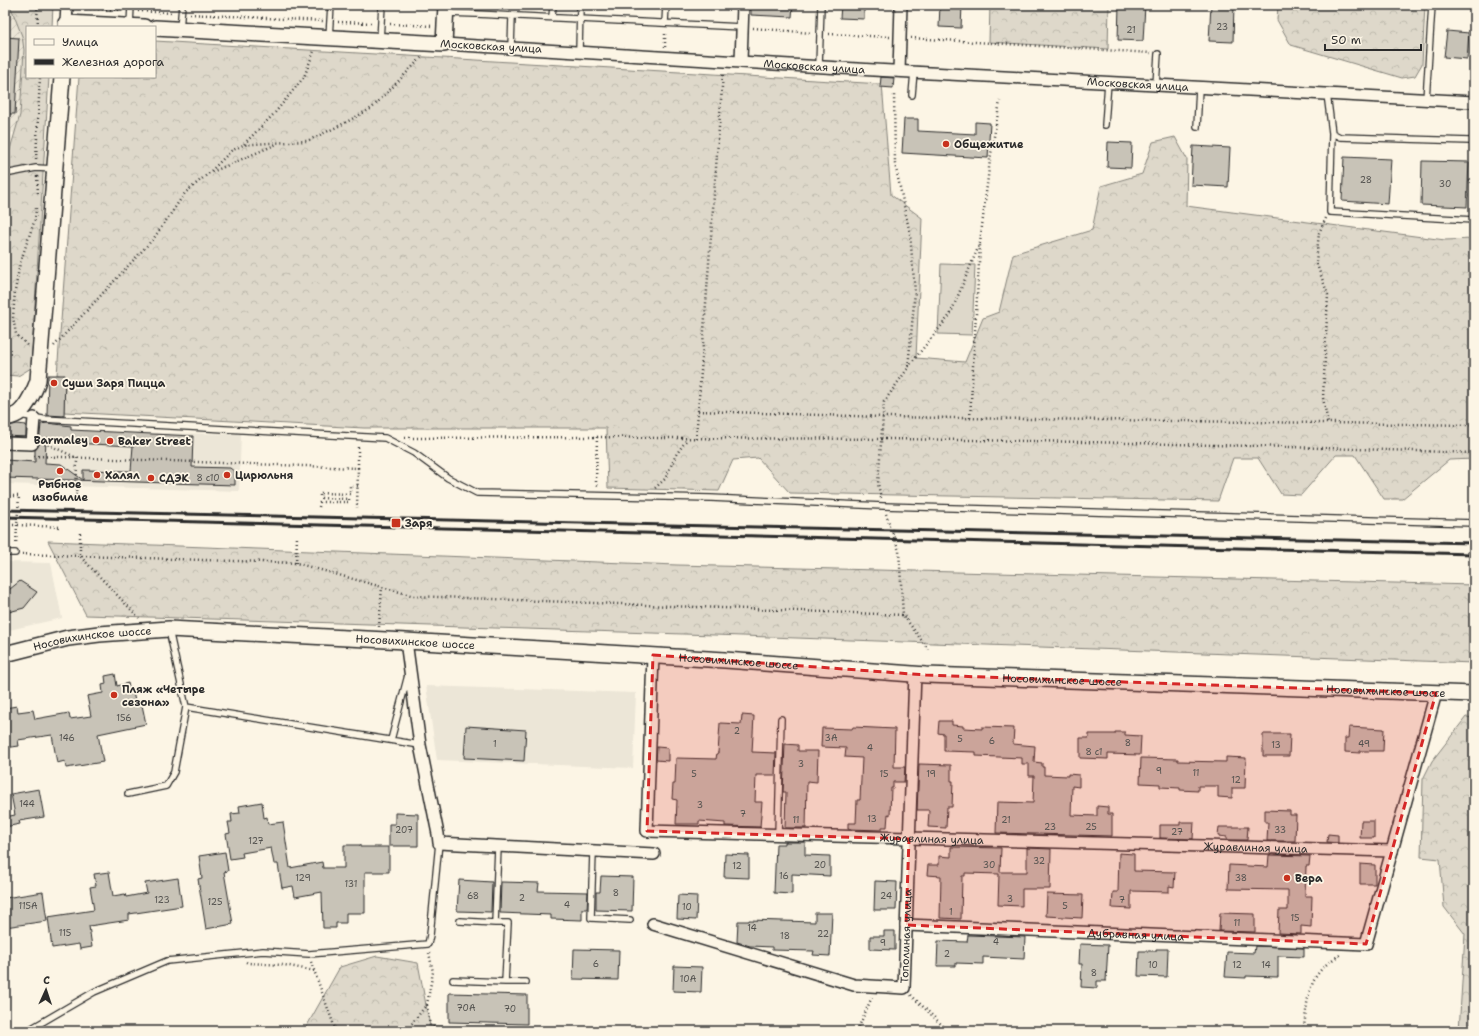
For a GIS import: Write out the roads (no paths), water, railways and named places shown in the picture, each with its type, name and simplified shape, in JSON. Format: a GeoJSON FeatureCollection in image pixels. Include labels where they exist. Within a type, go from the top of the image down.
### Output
{"type":"FeatureCollection","features":[{"type":"Feature","properties":{"kind":"main road"},"geometry":{"type":"LineString","coordinates":[[438,43],[446,15]]}},
{"type":"Feature","properties":{"kind":"main road"},"geometry":{"type":"LineString","coordinates":[[66,25],[102,26]]}},
{"type":"Feature","properties":{"kind":"main road","name":"Московская улица"},"geometry":{"type":"LineString","coordinates":[[156,28],[438,43]]}},
{"type":"Feature","properties":{"kind":"main road"},"geometry":{"type":"LineString","coordinates":[[11,416],[20,412],[36,385],[39,372],[62,78]]}},
{"type":"Feature","properties":{"kind":"main road","name":"Носовихинское шоссе"},"geometry":{"type":"LineString","coordinates":[[5,654],[68,638],[99,634],[168,629],[378,639],[653,655],[915,673],[1474,694]]}},
{"type":"Feature","properties":{"kind":"street"},"geometry":{"type":"LineString","coordinates":[[741,61],[743,5]]}},
{"type":"Feature","properties":{"kind":"street"},"geometry":{"type":"LineString","coordinates":[[899,71],[902,5]]}},
{"type":"Feature","properties":{"kind":"street"},"geometry":{"type":"LineString","coordinates":[[66,25],[72,6]]}},
{"type":"Feature","properties":{"kind":"street","name":"Московская улица"},"geometry":{"type":"LineString","coordinates":[[438,43],[914,72],[1474,102]]}},
{"type":"Feature","properties":{"kind":"street"},"geometry":{"type":"LineString","coordinates":[[5,443],[32,444],[34,418]]}},
{"type":"Feature","properties":{"kind":"street"},"geometry":{"type":"LineString","coordinates":[[406,641],[420,745],[439,843],[654,854]]}},
{"type":"Feature","properties":{"kind":"street","name":"Журавлиная улица"},"geometry":{"type":"LineString","coordinates":[[653,655],[647,831],[1392,851]]}},
{"type":"Feature","properties":{"kind":"street","name":"Тополиная улица"},"geometry":{"type":"LineString","coordinates":[[653,924],[854,986],[904,988],[915,673]]}},
{"type":"Feature","properties":{"kind":"street"},"geometry":{"type":"LineString","coordinates":[[1392,851],[1436,693]]}},
{"type":"Feature","properties":{"kind":"street","name":"Дубравная улица"},"geometry":{"type":"LineString","coordinates":[[906,925],[1366,944],[1392,851]]}},
{"type":"Feature","properties":{"kind":"lane"},"geometry":{"type":"LineString","coordinates":[[180,29],[182,5]]}},
{"type":"Feature","properties":{"kind":"lane"},"geometry":{"type":"LineString","coordinates":[[325,37],[330,21],[331,5]]}},
{"type":"Feature","properties":{"kind":"lane"},"geometry":{"type":"LineString","coordinates":[[380,40],[382,5]]}},
{"type":"Feature","properties":{"kind":"lane"},"geometry":{"type":"LineString","coordinates":[[552,18],[553,5]]}},
{"type":"Feature","properties":{"kind":"lane"},"geometry":{"type":"LineString","coordinates":[[579,52],[580,5]]}},
{"type":"Feature","properties":{"kind":"lane"},"geometry":{"type":"LineString","coordinates":[[665,23],[666,5]]}},
{"type":"Feature","properties":{"kind":"lane"},"geometry":{"type":"LineString","coordinates":[[819,66],[821,5]]}},
{"type":"Feature","properties":{"kind":"lane"},"geometry":{"type":"LineString","coordinates":[[1426,100],[1432,5]]}},
{"type":"Feature","properties":{"kind":"lane"},"geometry":{"type":"LineString","coordinates":[[131,8],[137,26]]}},
{"type":"Feature","properties":{"kind":"lane"},"geometry":{"type":"LineString","coordinates":[[446,15],[512,16],[742,27]]}},
{"type":"Feature","properties":{"kind":"lane"},"geometry":{"type":"LineString","coordinates":[[512,16],[512,48]]}},
{"type":"Feature","properties":{"kind":"lane"},"geometry":{"type":"LineString","coordinates":[[1156,85],[1158,54]]}},
{"type":"Feature","properties":{"kind":"lane"},"geometry":{"type":"LineString","coordinates":[[912,95],[914,72]]}},
{"type":"Feature","properties":{"kind":"lane"},"geometry":{"type":"LineString","coordinates":[[1105,125],[1108,82]]}},
{"type":"Feature","properties":{"kind":"lane"},"geometry":{"type":"LineString","coordinates":[[1197,127],[1199,88]]}},
{"type":"Feature","properties":{"kind":"lane"},"geometry":{"type":"LineString","coordinates":[[1328,94],[1332,133],[1330,212],[1474,220]]}},
{"type":"Feature","properties":{"kind":"lane"},"geometry":{"type":"LineString","coordinates":[[1332,133],[1340,137],[1470,141],[1474,139]]}},
{"type":"Feature","properties":{"kind":"lane"},"geometry":{"type":"LineString","coordinates":[[5,174],[36,168],[55,168]]}},
{"type":"Feature","properties":{"kind":"lane"},"geometry":{"type":"LineString","coordinates":[[11,416],[385,438],[414,453],[448,478],[477,493],[719,498],[883,506],[1474,523]]}},
{"type":"Feature","properties":{"kind":"lane"},"geometry":{"type":"LineString","coordinates":[[5,553],[15,553]]}},
{"type":"Feature","properties":{"kind":"lane"},"geometry":{"type":"LineString","coordinates":[[128,794],[166,786],[174,772],[186,707],[168,629]]}},
{"type":"Feature","properties":{"kind":"lane"},"geometry":{"type":"LineString","coordinates":[[391,740],[410,669]]}},
{"type":"Feature","properties":{"kind":"lane"},"geometry":{"type":"LineString","coordinates":[[186,707],[420,745]]}},
{"type":"Feature","properties":{"kind":"lane"},"geometry":{"type":"LineString","coordinates":[[778,835],[781,719]]}},
{"type":"Feature","properties":{"kind":"lane"},"geometry":{"type":"LineString","coordinates":[[27,1031],[94,992],[167,961],[263,951],[309,954],[428,944],[439,843]]}},
{"type":"Feature","properties":{"kind":"lane"},"geometry":{"type":"LineString","coordinates":[[495,923],[498,847]]}},
{"type":"Feature","properties":{"kind":"lane"},"geometry":{"type":"LineString","coordinates":[[593,852],[591,918],[630,920]]}},
{"type":"Feature","properties":{"kind":"lane"},"geometry":{"type":"LineString","coordinates":[[460,921],[508,923],[505,982]]}},
{"type":"Feature","properties":{"kind":"lane"},"geometry":{"type":"LineString","coordinates":[[453,980],[526,982]]}},
{"type":"Feature","properties":{"kind":"railway"},"geometry":{"type":"LineString","coordinates":[[5,510],[1474,543]]}},
{"type":"Feature","properties":{"kind":"railway"},"geometry":{"type":"LineString","coordinates":[[5,517],[1474,554]]}},
{"type":"Feature","properties":{"kind":"place","name":"Общежитие"},"geometry":{"type":"Point","coordinates":[946,144]}},
{"type":"Feature","properties":{"kind":"place","name":"Суши Заря Пицца"},"geometry":{"type":"Point","coordinates":[54,383]}},
{"type":"Feature","properties":{"kind":"place","name":"Barmaley"},"geometry":{"type":"Point","coordinates":[96,440]}},
{"type":"Feature","properties":{"kind":"place","name":"Baker Street"},"geometry":{"type":"Point","coordinates":[110,441]}},
{"type":"Feature","properties":{"kind":"place","name":"Рыбное изобилие"},"geometry":{"type":"Point","coordinates":[60,471]}},
{"type":"Feature","properties":{"kind":"place","name":"Халял"},"geometry":{"type":"Point","coordinates":[97,475]}},
{"type":"Feature","properties":{"kind":"place","name":"Цирюльня"},"geometry":{"type":"Point","coordinates":[227,475]}},
{"type":"Feature","properties":{"kind":"place","name":"СДЭК"},"geometry":{"type":"Point","coordinates":[151,478]}},
{"type":"Feature","properties":{"kind":"place","name":"Заря"},"geometry":{"type":"Point","coordinates":[396,523]}},
{"type":"Feature","properties":{"kind":"place","name":"Пляж «Четыре сезона»"},"geometry":{"type":"Point","coordinates":[114,695]}},
{"type":"Feature","properties":{"kind":"place","name":"Вера"},"geometry":{"type":"Point","coordinates":[1287,878]}}]}
